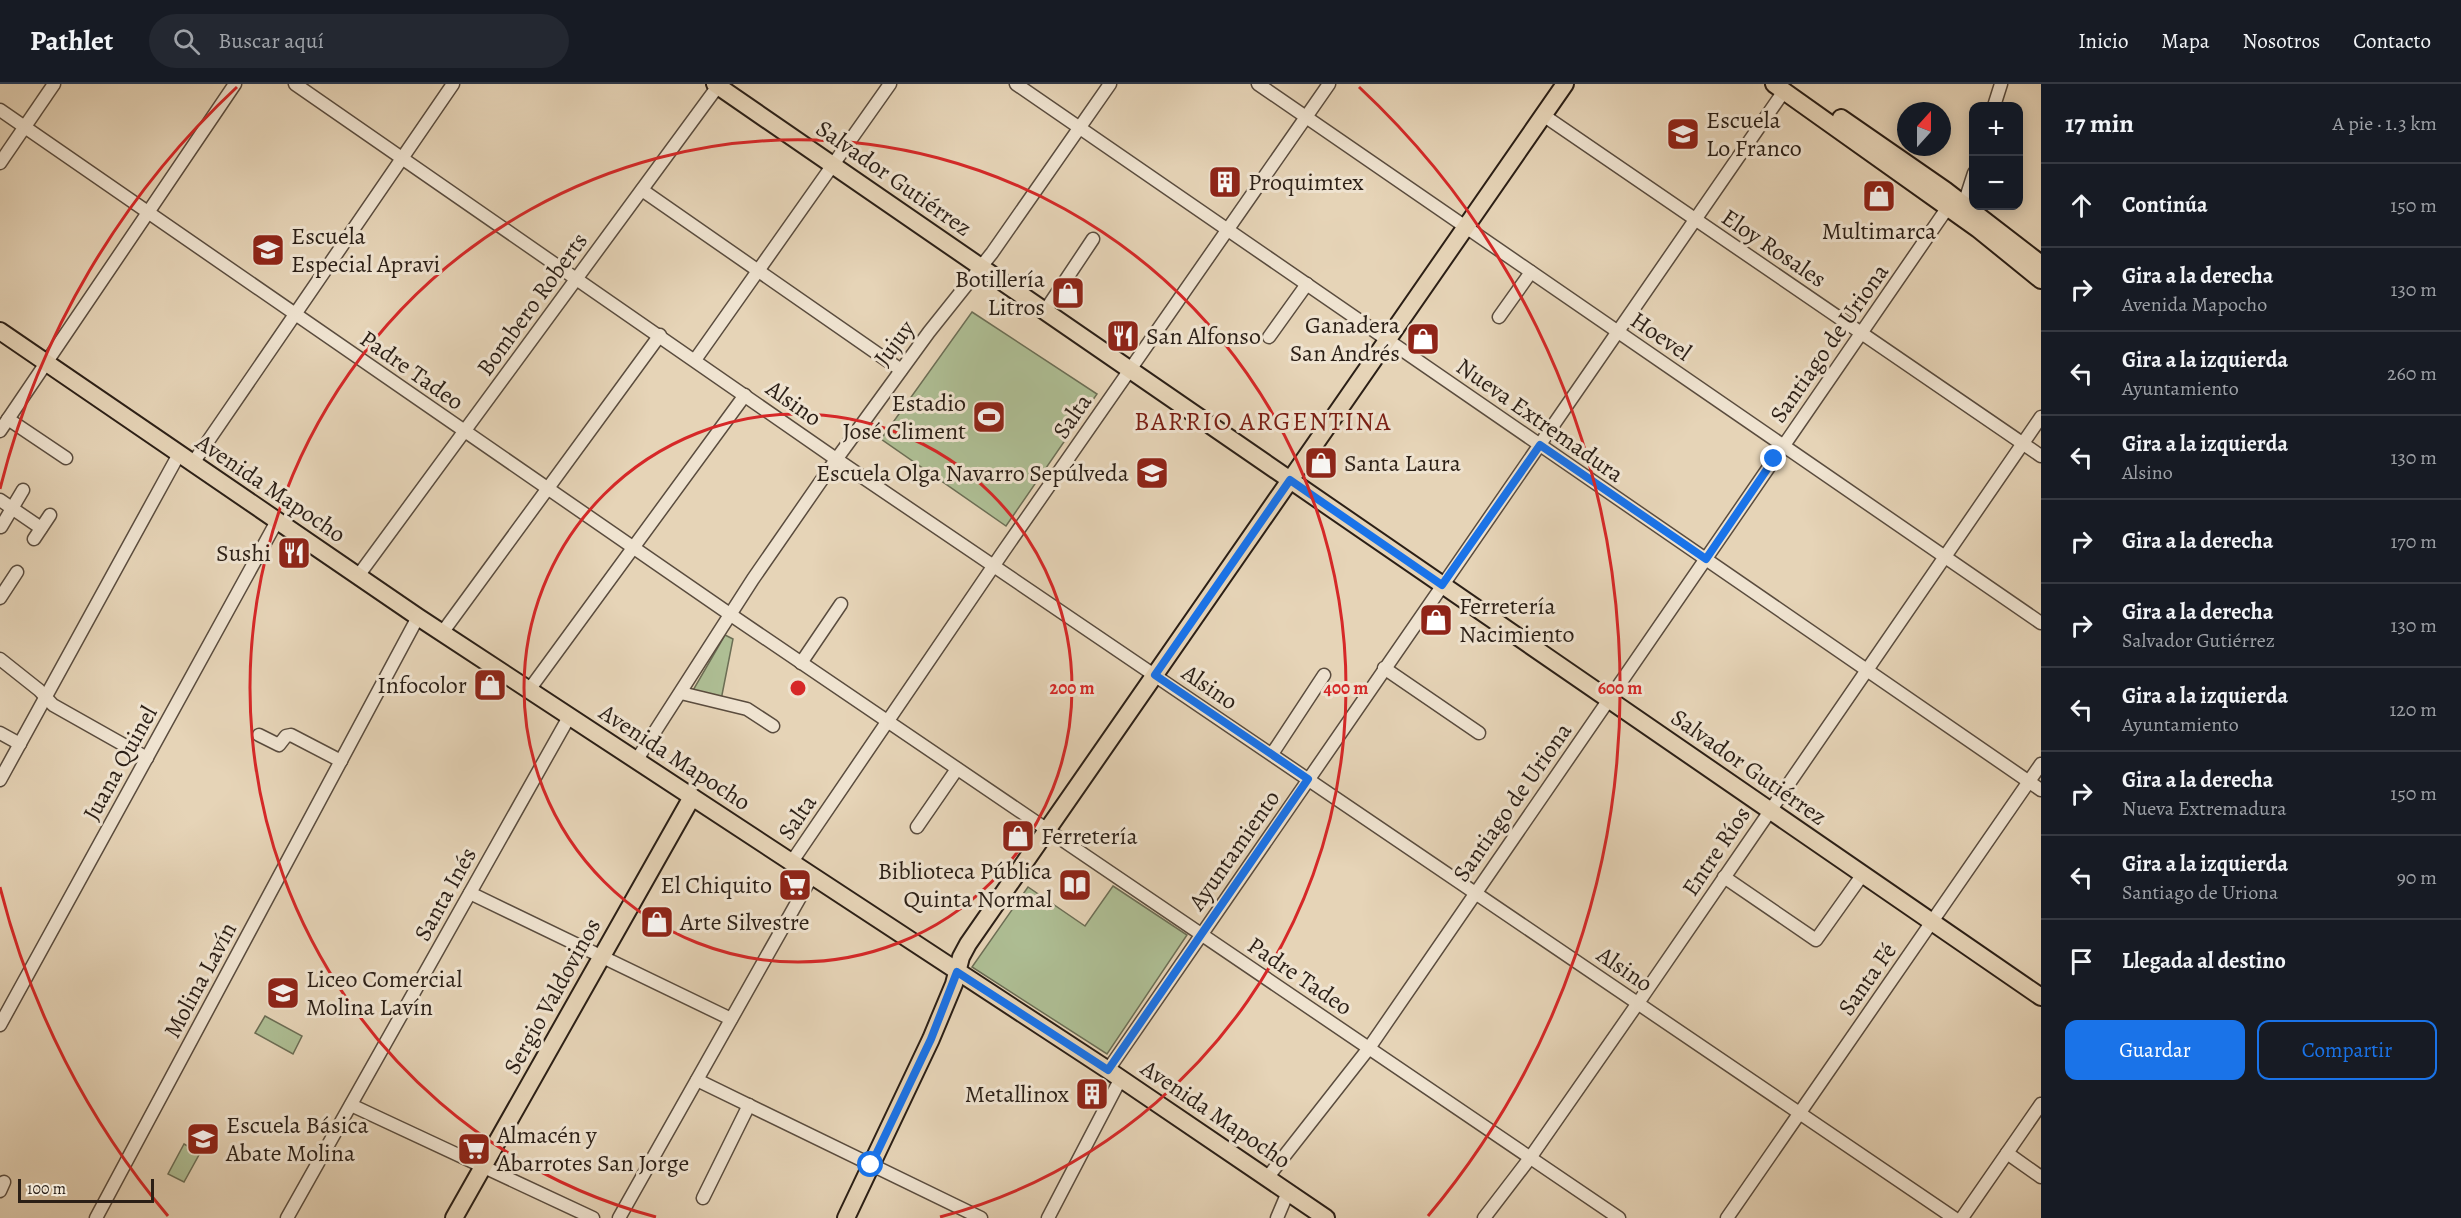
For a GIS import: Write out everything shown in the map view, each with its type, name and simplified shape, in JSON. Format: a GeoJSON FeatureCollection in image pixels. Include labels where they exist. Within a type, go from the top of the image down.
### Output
{"type":"FeatureCollection","features":[{"type":"Feature","properties":{"kind":"main road"},"geometry":{"type":"LineString","coordinates":[[846,1218],[931,1039],[968,944],[1565,84]]}},
{"type":"Feature","properties":{"kind":"main road","name":"Salvador Gutiérrez"},"geometry":{"type":"LineString","coordinates":[[717,85],[2041,997]]}},
{"type":"Feature","properties":{"kind":"main road"},"geometry":{"type":"LineString","coordinates":[[1784,86],[2041,264]]}},
{"type":"Feature","properties":{"kind":"main road"},"geometry":{"type":"LineString","coordinates":[[1956,206],[2041,280]]}},
{"type":"Feature","properties":{"kind":"main road","name":"Avenida Mapocho"},"geometry":{"type":"LineString","coordinates":[[0,331],[418,617],[1114,1074],[1326,1218]]}},
{"type":"Feature","properties":{"kind":"main road","name":"Sergio Valdovinos"},"geometry":{"type":"LineString","coordinates":[[454,1218],[692,797]]}},
{"type":"Feature","properties":{"kind":"street"},"geometry":{"type":"LineString","coordinates":[[0,163],[54,84]]}},
{"type":"Feature","properties":{"kind":"street"},"geometry":{"type":"LineString","coordinates":[[0,430],[235,84]]}},
{"type":"Feature","properties":{"kind":"street","name":"Alsino"},"geometry":{"type":"LineString","coordinates":[[295,84],[837,459],[1954,1218]]}},
{"type":"Feature","properties":{"kind":"street"},"geometry":{"type":"LineString","coordinates":[[0,780],[45,697],[186,459],[295,314],[453,84]]}},
{"type":"Feature","properties":{"kind":"street"},"geometry":{"type":"LineString","coordinates":[[695,360],[890,84]]}},
{"type":"Feature","properties":{"kind":"street","name":"Nueva Extremadura"},"geometry":{"type":"LineString","coordinates":[[1016,84],[2041,790]]}},
{"type":"Feature","properties":{"kind":"street","name":"Jujuy"},"geometry":{"type":"LineString","coordinates":[[636,761],[753,579],[837,459],[980,266],[1110,84]]}},
{"type":"Feature","properties":{"kind":"street","name":"Hoevel"},"geometry":{"type":"LineString","coordinates":[[1258,84],[2041,622]]}},
{"type":"Feature","properties":{"kind":"street","name":"Salta"},"geometry":{"type":"LineString","coordinates":[[791,863],[1329,84]]}},
{"type":"Feature","properties":{"kind":"street"},"geometry":{"type":"LineString","coordinates":[[1995,102],[2001,84]]}},
{"type":"Feature","properties":{"kind":"street","name":"Bombero Roberts"},"geometry":{"type":"LineString","coordinates":[[358,576],[717,85]]}},
{"type":"Feature","properties":{"kind":"street","name":"Ayuntamiento"},"geometry":{"type":"LineString","coordinates":[[1048,1218],[1114,1074],[1201,934],[1696,220],[1784,86]]}},
{"type":"Feature","properties":{"kind":"street","name":"Padre Tadeo"},"geometry":{"type":"LineString","coordinates":[[0,110],[801,663],[1620,1218]]}},
{"type":"Feature","properties":{"kind":"street","name":"Eloy Rosales"},"geometry":{"type":"LineString","coordinates":[[1544,115],[2041,456]]}},
{"type":"Feature","properties":{"kind":"street","name":"Santiago de Uriona"},"geometry":{"type":"LineString","coordinates":[[1268,1178],[1369,1048],[1861,333],[1956,206],[1969,182]]}},
{"type":"Feature","properties":{"kind":"street"},"geometry":{"type":"LineString","coordinates":[[642,190],[901,370]]}},
{"type":"Feature","properties":{"kind":"street"},"geometry":{"type":"LineString","coordinates":[[1045,311],[1093,239]]}},
{"type":"Feature","properties":{"kind":"street"},"geometry":{"type":"LineString","coordinates":[[1498,317],[1531,272]]}},
{"type":"Feature","properties":{"kind":"street"},"geometry":{"type":"LineString","coordinates":[[1269,337],[1307,284]]}},
{"type":"Feature","properties":{"kind":"street"},"geometry":{"type":"LineString","coordinates":[[442,633],[660,335]]}},
{"type":"Feature","properties":{"kind":"street"},"geometry":{"type":"LineString","coordinates":[[530,690],[745,395]]}},
{"type":"Feature","properties":{"kind":"street","name":"Entre Ríos"},"geometry":{"type":"LineString","coordinates":[[1484,1218],[1530,1158],[1638,1003],[2041,417]]}},
{"type":"Feature","properties":{"kind":"street"},"geometry":{"type":"LineString","coordinates":[[8,419],[66,458]]}},
{"type":"Feature","properties":{"kind":"street"},"geometry":{"type":"LineString","coordinates":[[1,527],[23,490]]}},
{"type":"Feature","properties":{"kind":"street"},"geometry":{"type":"LineString","coordinates":[[0,500],[12,508],[38,533],[50,516]]}},
{"type":"Feature","properties":{"kind":"street","name":"Juana Quinel"},"geometry":{"type":"LineString","coordinates":[[0,1025],[278,521]]}},
{"type":"Feature","properties":{"kind":"street"},"geometry":{"type":"LineString","coordinates":[[0,598],[17,572]]}},
{"type":"Feature","properties":{"kind":"street"},"geometry":{"type":"LineString","coordinates":[[801,663],[841,604]]}},
{"type":"Feature","properties":{"kind":"street","name":"Molina Lavín"},"geometry":{"type":"LineString","coordinates":[[96,1218],[418,617]]}},
{"type":"Feature","properties":{"kind":"street"},"geometry":{"type":"LineString","coordinates":[[0,659],[53,705],[147,758]]}},
{"type":"Feature","properties":{"kind":"street"},"geometry":{"type":"LineString","coordinates":[[1384,668],[1479,733]]}},
{"type":"Feature","properties":{"kind":"street"},"geometry":{"type":"LineString","coordinates":[[1272,754],[1324,675]]}},
{"type":"Feature","properties":{"kind":"street"},"geometry":{"type":"LineString","coordinates":[[681,693],[747,709],[773,726]]}},
{"type":"Feature","properties":{"kind":"street","name":"Santa Inés"},"geometry":{"type":"LineString","coordinates":[[287,1218],[569,717]]}},
{"type":"Feature","properties":{"kind":"street"},"geometry":{"type":"LineString","coordinates":[[0,733],[20,744]]}},
{"type":"Feature","properties":{"kind":"street"},"geometry":{"type":"LineString","coordinates":[[259,735],[279,745],[286,736],[291,735],[341,762]]}},
{"type":"Feature","properties":{"kind":"street","name":"Santa Fé"},"geometry":{"type":"LineString","coordinates":[[1727,1218],[2041,764]]}},
{"type":"Feature","properties":{"kind":"street"},"geometry":{"type":"LineString","coordinates":[[917,827],[957,769]]}},
{"type":"Feature","properties":{"kind":"street"},"geometry":{"type":"LineString","coordinates":[[1724,877],[1816,940],[1863,874]]}},
{"type":"Feature","properties":{"kind":"street"},"geometry":{"type":"LineString","coordinates":[[619,1218],[812,876]]}},
{"type":"Feature","properties":{"kind":"street"},"geometry":{"type":"LineString","coordinates":[[470,893],[731,1019]]}},
{"type":"Feature","properties":{"kind":"street"},"geometry":{"type":"LineString","coordinates":[[697,1080],[981,1218]]}},
{"type":"Feature","properties":{"kind":"street"},"geometry":{"type":"LineString","coordinates":[[1962,1218],[2041,1104]]}},
{"type":"Feature","properties":{"kind":"street"},"geometry":{"type":"LineString","coordinates":[[351,1105],[593,1218]]}},
{"type":"Feature","properties":{"kind":"street"},"geometry":{"type":"LineString","coordinates":[[703,1198],[749,1105]]}},
{"type":"Feature","properties":{"kind":"street"},"geometry":{"type":"LineString","coordinates":[[2007,1154],[2041,1177]]}},
{"type":"Feature","properties":{"kind":"street"},"geometry":{"type":"LineString","coordinates":[[1277,1218],[1288,1192]]}},
{"type":"Feature","properties":{"kind":"green space","name":"Estadio José Climent"},"geometry":{"type":"Polygon","coordinates":[[[972,312],[1097,394],[1006,526],[881,439],[972,312]]]}},
{"type":"Feature","properties":{"kind":"green space"},"geometry":{"type":"Polygon","coordinates":[[[725,635],[733,639],[721,700],[692,692],[725,635]]]}},
{"type":"Feature","properties":{"kind":"green space"},"geometry":{"type":"Polygon","coordinates":[[[1113,886],[1187,935],[1107,1054],[972,967],[1028,887],[1085,926],[1113,886]]]}},
{"type":"Feature","properties":{"kind":"green space"},"geometry":{"type":"Polygon","coordinates":[[[265,1016],[302,1036],[293,1054],[255,1033],[265,1016]]]}},
{"type":"Feature","properties":{"kind":"green space"},"geometry":{"type":"Polygon","coordinates":[[[184,1144],[200,1153],[184,1182],[168,1174],[184,1144]]]}},
{"type":"Feature","properties":{"kind":"place","name":"Escuela Lo Franco"},"geometry":{"type":"Point","coordinates":[1683,134]}},
{"type":"Feature","properties":{"kind":"place","name":"Proquimtex"},"geometry":{"type":"Point","coordinates":[1225,182]}},
{"type":"Feature","properties":{"kind":"place","name":"Multimarca"},"geometry":{"type":"Point","coordinates":[1879,196]}},
{"type":"Feature","properties":{"kind":"place","name":"Escuela Especial Apravi"},"geometry":{"type":"Point","coordinates":[268,250]}},
{"type":"Feature","properties":{"kind":"place","name":"Botillería Litros"},"geometry":{"type":"Point","coordinates":[1068,293]}},
{"type":"Feature","properties":{"kind":"place","name":"San Alfonso"},"geometry":{"type":"Point","coordinates":[1123,336]}},
{"type":"Feature","properties":{"kind":"place","name":"Ganadera San Andrés"},"geometry":{"type":"Point","coordinates":[1423,339]}},
{"type":"Feature","properties":{"kind":"place","name":"Estadio José Climent"},"geometry":{"type":"Point","coordinates":[989,417]}},
{"type":"Feature","properties":{"kind":"place","name":"Santa Laura"},"geometry":{"type":"Point","coordinates":[1321,463]}},
{"type":"Feature","properties":{"kind":"place","name":"Escuela Olga Navarro Sepúlveda"},"geometry":{"type":"Point","coordinates":[1152,473]}},
{"type":"Feature","properties":{"kind":"place","name":"Sushi"},"geometry":{"type":"Point","coordinates":[294,553]}},
{"type":"Feature","properties":{"kind":"place","name":"Ferretería Nacimiento"},"geometry":{"type":"Point","coordinates":[1436,620]}},
{"type":"Feature","properties":{"kind":"place","name":"Infocolor"},"geometry":{"type":"Point","coordinates":[490,685]}},
{"type":"Feature","properties":{"kind":"place","name":"Ferretería"},"geometry":{"type":"Point","coordinates":[1018,836]}},
{"type":"Feature","properties":{"kind":"place","name":"El Chiquito"},"geometry":{"type":"Point","coordinates":[795,885]}},
{"type":"Feature","properties":{"kind":"place","name":"Biblioteca Pública Quinta Normal"},"geometry":{"type":"Point","coordinates":[1075,885]}},
{"type":"Feature","properties":{"kind":"place","name":"Arte Silvestre"},"geometry":{"type":"Point","coordinates":[657,922]}},
{"type":"Feature","properties":{"kind":"place","name":"Liceo Comercial Molina Lavín"},"geometry":{"type":"Point","coordinates":[283,993]}},
{"type":"Feature","properties":{"kind":"place","name":"Metallinox"},"geometry":{"type":"Point","coordinates":[1092,1094]}},
{"type":"Feature","properties":{"kind":"place","name":"Escuela Básica Abate Molina"},"geometry":{"type":"Point","coordinates":[203,1139]}},
{"type":"Feature","properties":{"kind":"place","name":"Almacén y Abarrotes San Jorge"},"geometry":{"type":"Point","coordinates":[474,1149]}},
{"type":"Feature","properties":{"kind":"district","name":"BARRIO ARGENTINA"},"geometry":{"type":"Point","coordinates":[1263,421]}},
{"type":"Feature","properties":{"kind":"route"},"geometry":{"type":"LineString","coordinates":[[871,1165],[931,1039],[957,972],[1108,1070],[1308,779],[1155,675],[1290,480],[1442,585],[1540,445],[1706,559],[1774,459]]}}]}
